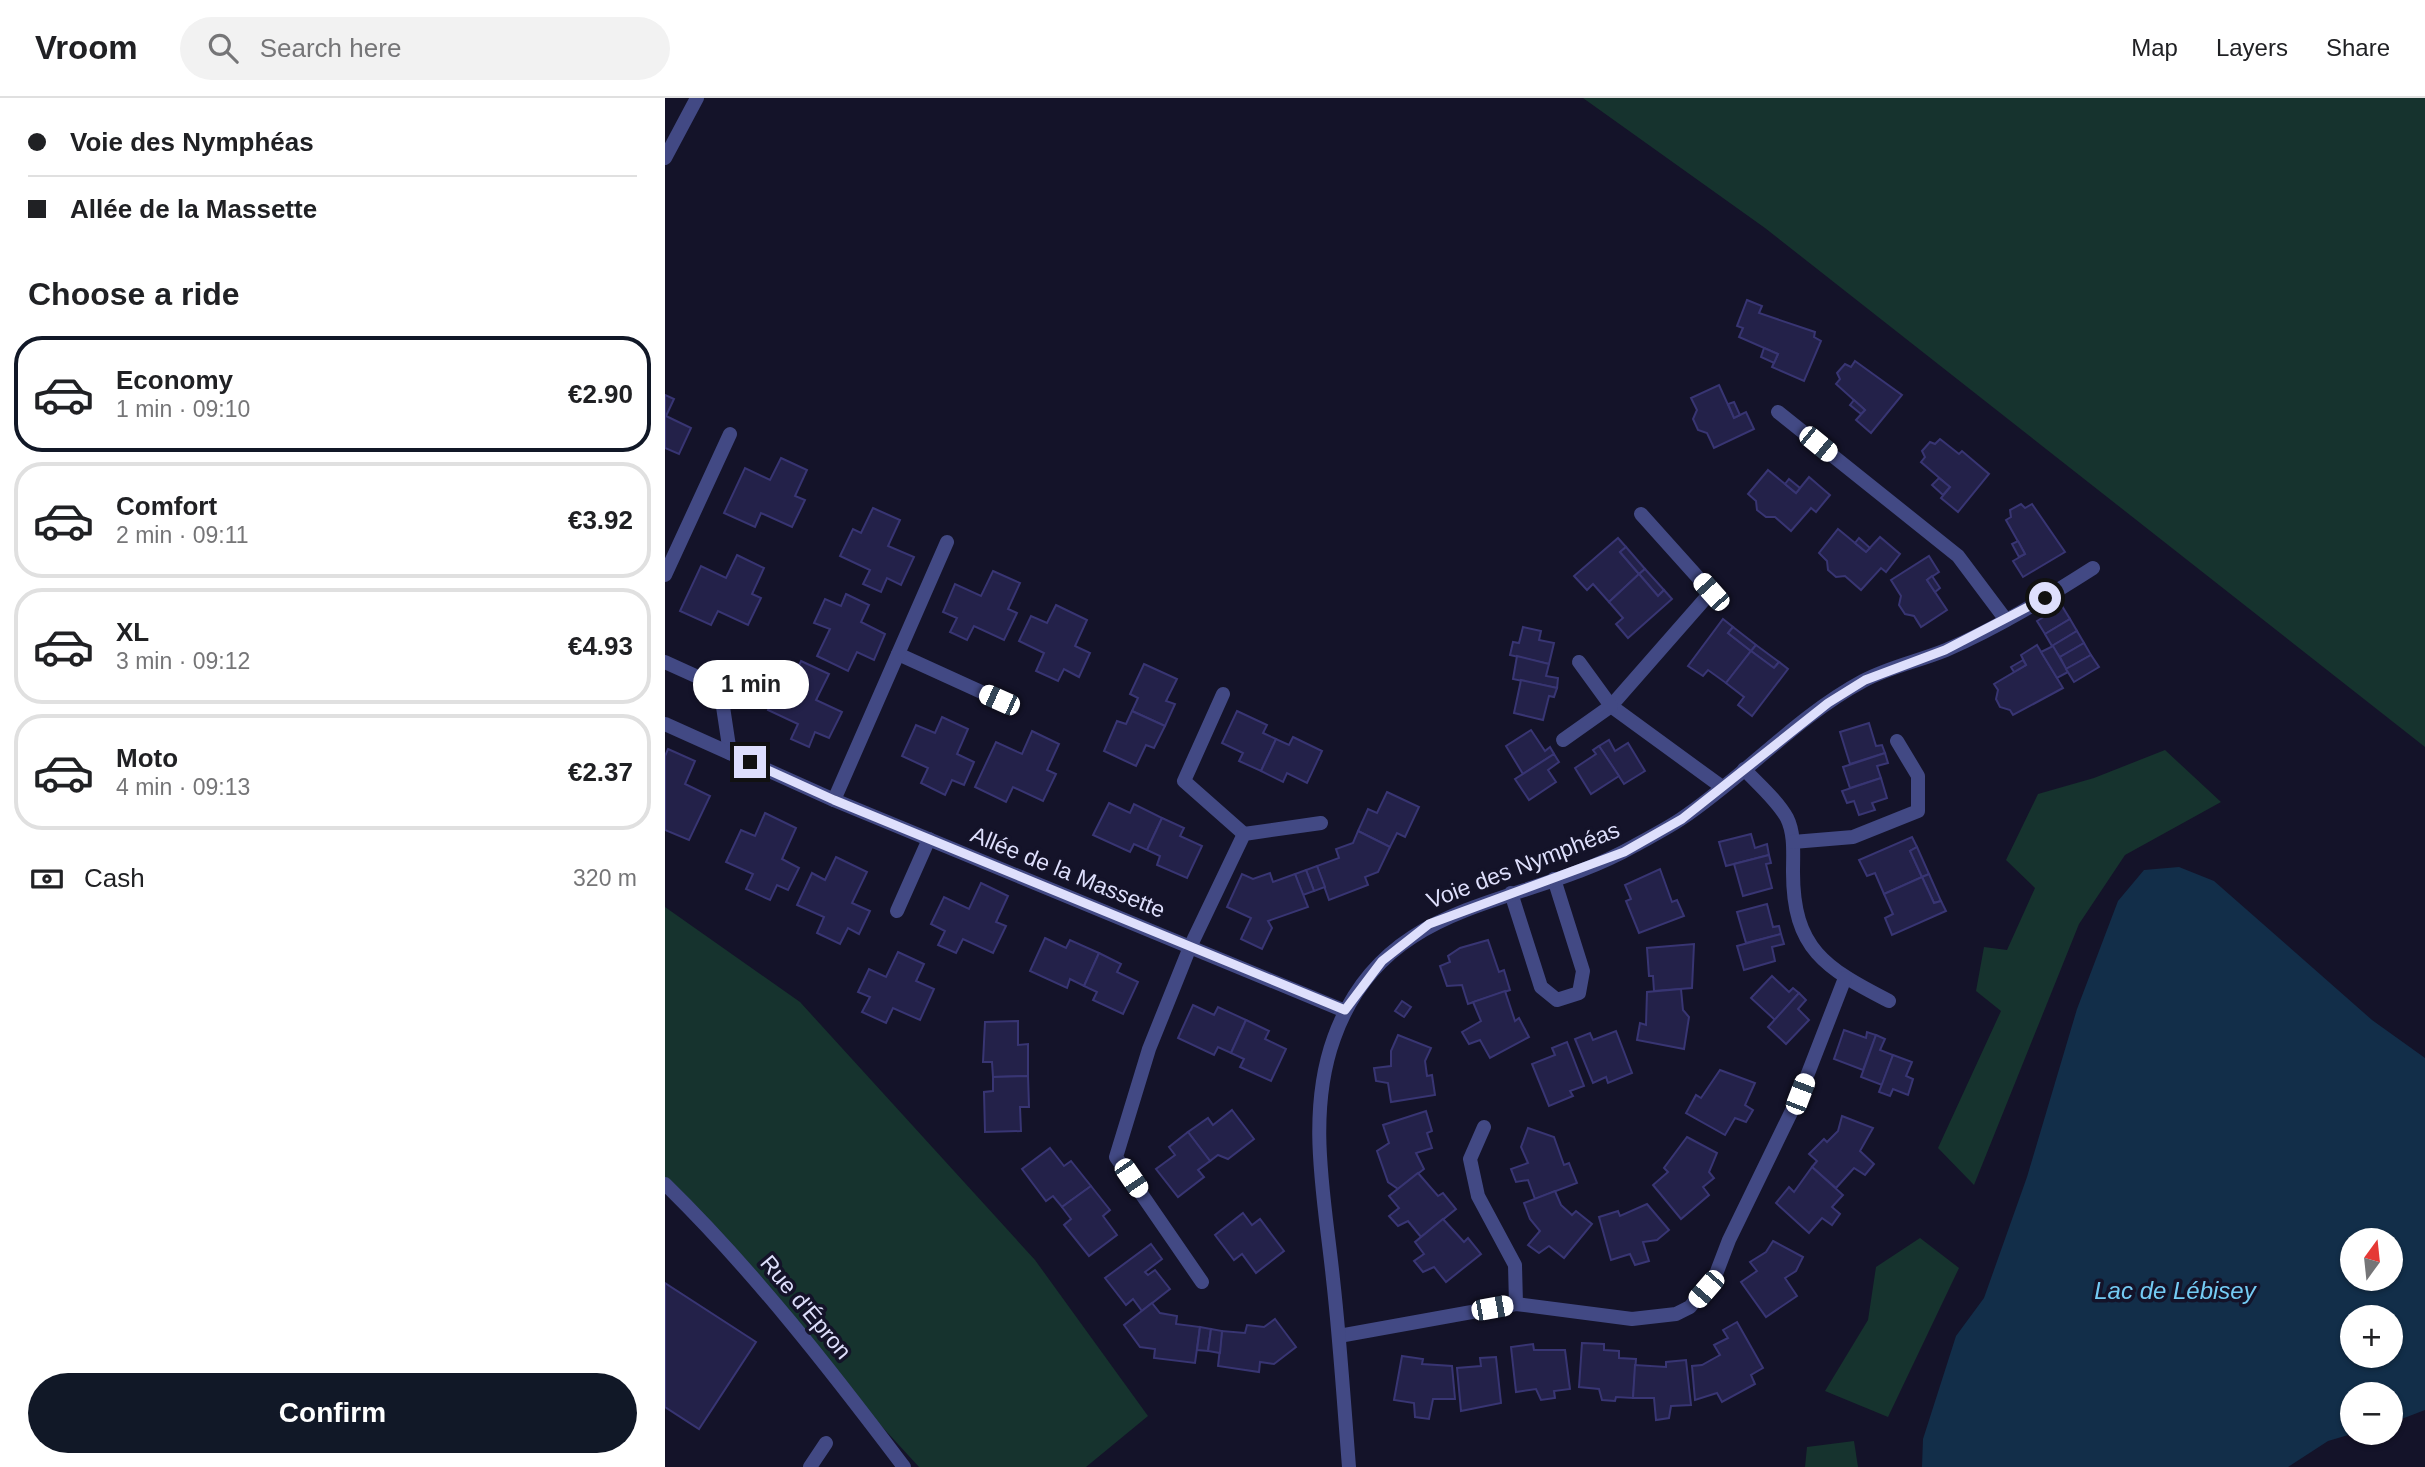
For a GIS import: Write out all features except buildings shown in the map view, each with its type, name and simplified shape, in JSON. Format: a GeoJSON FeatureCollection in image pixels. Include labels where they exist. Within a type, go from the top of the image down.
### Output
{"type":"FeatureCollection","features":[{"type":"Feature","properties":{"kind":"street"},"geometry":{"type":"LineString","coordinates":[[665,158],[697,98]]}},
{"type":"Feature","properties":{"kind":"street"},"geometry":{"type":"LineString","coordinates":[[1778,412],[1958,556],[2006,620]]}},
{"type":"Feature","properties":{"kind":"street"},"geometry":{"type":"LineString","coordinates":[[665,575],[730,434]]}},
{"type":"Feature","properties":{"kind":"street"},"geometry":{"type":"LineString","coordinates":[[1563,740],[1611,706],[1711,592],[1641,514]]}},
{"type":"Feature","properties":{"kind":"street"},"geometry":{"type":"LineString","coordinates":[[834,800],[947,542]]}},
{"type":"Feature","properties":{"kind":"street","name":"Voie des Nymphéas"},"geometry":{"type":"LineString","coordinates":[[1349,1467],[1318,1130],[1325,1067],[1345,1010],[1373,972],[1405,941],[1429,924],[1624,852],[1682,819],[1828,703],[1865,680],[1945,650],[2006,620],[2093,568]]}},
{"type":"Feature","properties":{"kind":"street"},"geometry":{"type":"LineString","coordinates":[[898,654],[999,700]]}},
{"type":"Feature","properties":{"kind":"street"},"geometry":{"type":"LineString","coordinates":[[665,662],[720,687],[730,753]]}},
{"type":"Feature","properties":{"kind":"street"},"geometry":{"type":"LineString","coordinates":[[1579,662],[1611,706],[1722,787]]}},
{"type":"Feature","properties":{"kind":"street"},"geometry":{"type":"LineString","coordinates":[[1223,694],[1184,781],[1244,834],[1321,823]]}},
{"type":"Feature","properties":{"kind":"street","name":"Allée de la Massette"},"geometry":{"type":"LineString","coordinates":[[665,724],[834,800],[1345,1010]]}},
{"type":"Feature","properties":{"kind":"street"},"geometry":{"type":"LineString","coordinates":[[1793,842],[1853,837],[1918,811],[1918,776],[1897,741]]}},
{"type":"Feature","properties":{"kind":"street"},"geometry":{"type":"LineString","coordinates":[[1744,769],[1787,820],[1793,842],[1796,917],[1819,956],[1845,978],[1889,1000]]}},
{"type":"Feature","properties":{"kind":"street"},"geometry":{"type":"LineString","coordinates":[[1202,1282],[1117,1157],[1149,1049],[1190,947],[1244,834]]}},
{"type":"Feature","properties":{"kind":"street"},"geometry":{"type":"LineString","coordinates":[[897,911],[929,839]]}},
{"type":"Feature","properties":{"kind":"street"},"geometry":{"type":"LineString","coordinates":[[1511,893],[1541,987],[1557,1000],[1579,992],[1583,971],[1554,879]]}},
{"type":"Feature","properties":{"kind":"street"},"geometry":{"type":"LineString","coordinates":[[1339,1336],[1516,1304],[1632,1319],[1676,1314],[1690,1307],[1716,1274],[1729,1240],[1800,1094],[1845,978]]}},
{"type":"Feature","properties":{"kind":"street"},"geometry":{"type":"LineString","coordinates":[[1484,1127],[1470,1159],[1478,1196],[1515,1265],[1516,1304]]}},
{"type":"Feature","properties":{"kind":"street","name":"Rue d'Épron"},"geometry":{"type":"LineString","coordinates":[[665,1184],[714,1231],[904,1467]]}},
{"type":"Feature","properties":{"kind":"street"},"geometry":{"type":"LineString","coordinates":[[810,1467],[826,1443]]}},
{"type":"Feature","properties":{"kind":"green space"},"geometry":{"type":"Polygon","coordinates":[[[1583,98],[2425,98],[2425,747],[1765,228],[1583,98]]]}},
{"type":"Feature","properties":{"kind":"green space"},"geometry":{"type":"Polygon","coordinates":[[[2165,750],[2221,802],[2125,855],[2079,924],[1974,1185],[1938,1148],[2001,1011],[1976,991],[1984,947],[2007,950],[2035,888],[2006,860],[2038,794],[2094,778],[2165,750]]]}},
{"type":"Feature","properties":{"kind":"green space"},"geometry":{"type":"Polygon","coordinates":[[[665,907],[800,1002],[1035,1260],[1148,1416],[1086,1467],[919,1467],[665,1190],[665,907]]]}},
{"type":"Feature","properties":{"kind":"green space"},"geometry":{"type":"Polygon","coordinates":[[[1920,1238],[1959,1268],[1888,1417],[1825,1391],[1868,1320],[1876,1267],[1920,1238]]]}},
{"type":"Feature","properties":{"kind":"green space"},"geometry":{"type":"Polygon","coordinates":[[[1854,1441],[1858,1467],[1805,1467],[1807,1447],[1854,1441]]]}},
{"type":"Feature","properties":{"kind":"water","name":"Lac de Lébisey"},"geometry":{"type":"Polygon","coordinates":[[[2179,867],[2214,881],[2372,1020],[2425,1058],[2425,1410],[2403,1418],[2403,1382],[2340,1382],[2340,1437],[2328,1441],[2288,1467],[1922,1467],[1923,1439],[1956,1336],[1984,1298],[2027,1177],[2077,1009],[2118,901],[2144,870],[2179,867]]]}},
{"type":"Feature","properties":{"kind":"route"},"geometry":{"type":"LineString","coordinates":[[750,762],[834,800],[1345,1010],[1382,961],[1429,924],[1624,852],[1682,819],[1828,703],[1865,680],[1945,650],[2045,598]]}}]}
